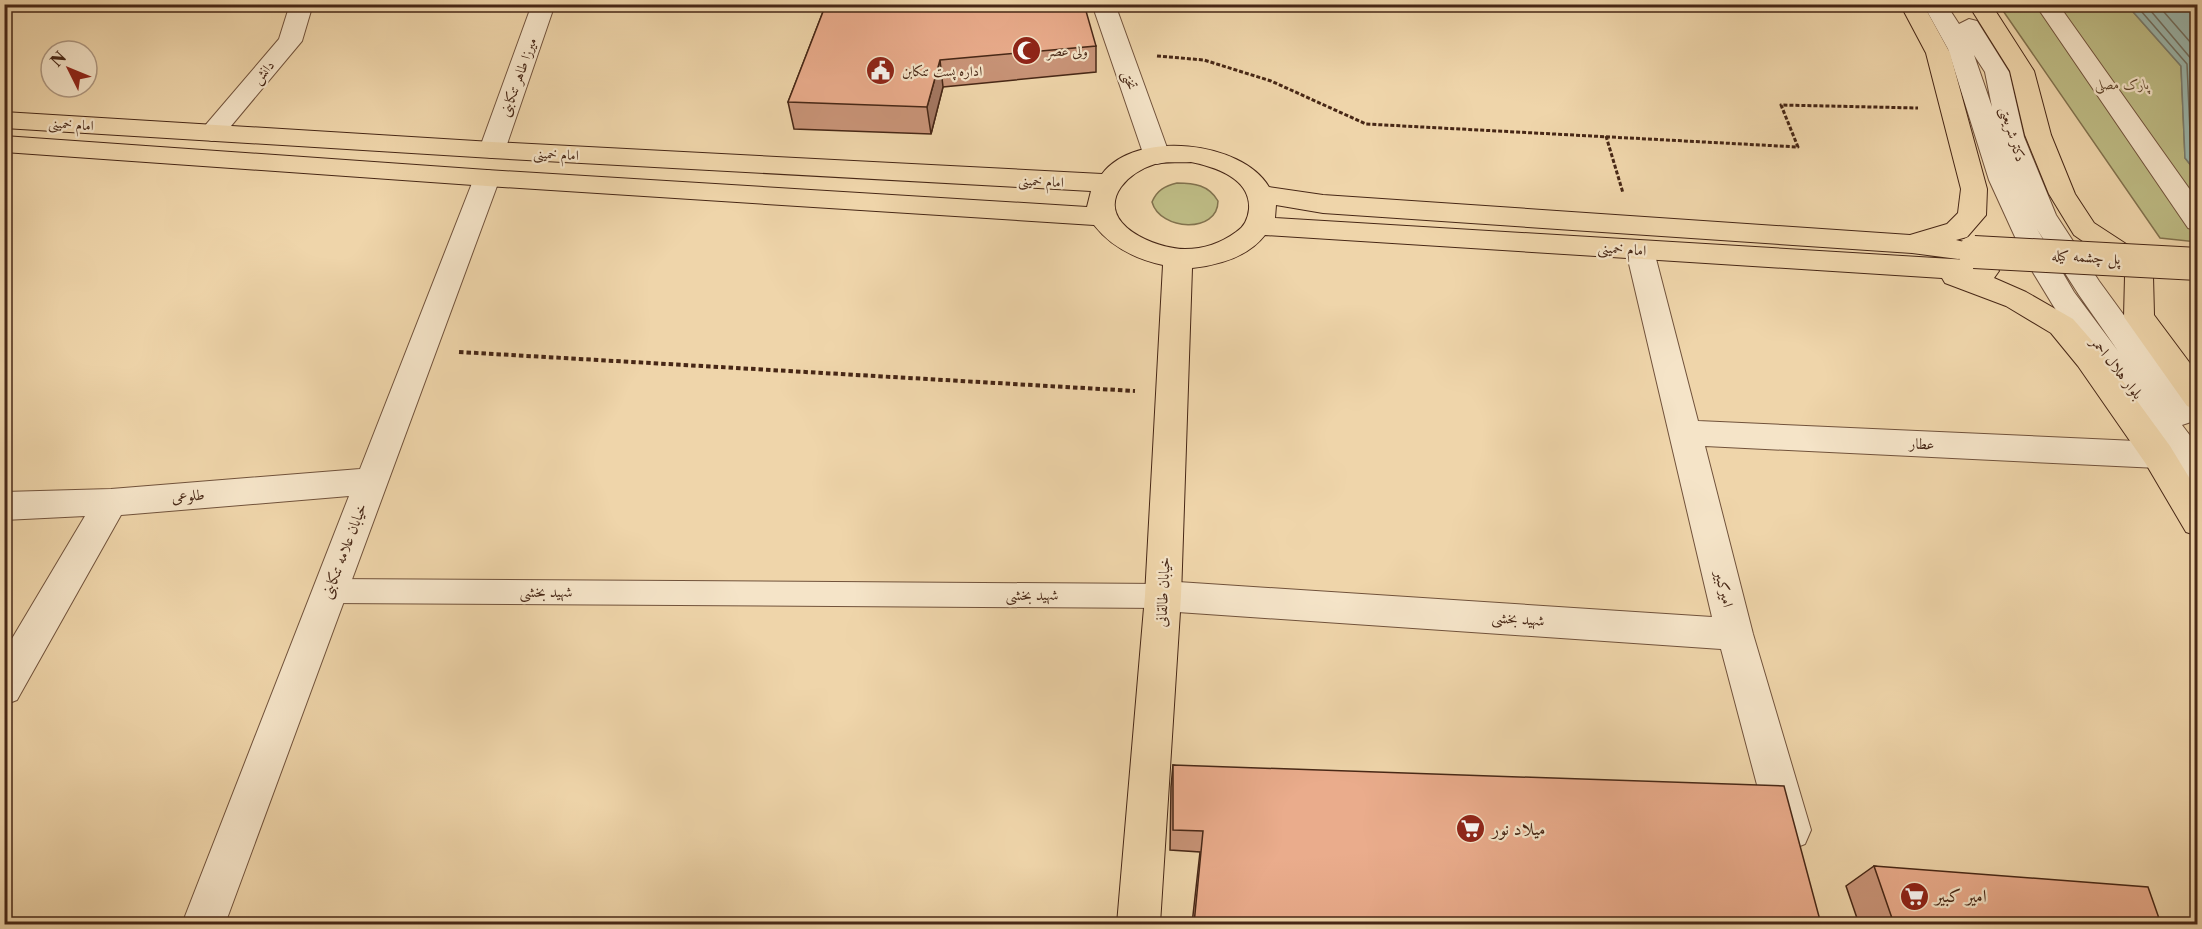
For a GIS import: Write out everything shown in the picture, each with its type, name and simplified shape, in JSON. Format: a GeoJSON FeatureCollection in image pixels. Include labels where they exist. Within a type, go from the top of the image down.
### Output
{"type":"FeatureCollection","features":[{"type":"Feature","properties":{"kind":"main road"},"geometry":{"type":"LineString","coordinates":[[1911,4],[1938,53],[1974,189],[1972,215],[1957,231],[1916,256]]}},
{"type":"Feature","properties":{"kind":"main road"},"geometry":{"type":"LineString","coordinates":[[1979,4],[2022,71],[2038,135],[2062,194],[2084,229],[2135,268],[2139,316],[2198,398]]}},
{"type":"Feature","properties":{"kind":"main road","name":"امام خمینی"},"geometry":{"type":"LineString","coordinates":[[4,120],[212,133],[489,164],[1103,217]]}},
{"type":"Feature","properties":{"kind":"main road","name":"امام خمینی"},"geometry":{"type":"LineString","coordinates":[[4,144],[489,164],[1107,183]]}},
{"type":"Feature","properties":{"kind":"main road"},"geometry":{"type":"LineString","coordinates":[[1191,154],[1215,159],[1243,174],[1251,180],[1261,194],[1264,210],[1259,226],[1246,240],[1227,250],[1203,257],[1178,258],[1152,254],[1130,245],[1113,232],[1103,217],[1101,200],[1107,183],[1122,169],[1142,159],[1157,156],[1191,154]]}},
{"type":"Feature","properties":{"kind":"main road","name":"امام خمینی"},"geometry":{"type":"LineString","coordinates":[[1261,194],[1323,204],[1980,261]]}},
{"type":"Feature","properties":{"kind":"main road","name":"امام خمینی"},"geometry":{"type":"LineString","coordinates":[[1259,226],[1640,251],[1916,256]]}},
{"type":"Feature","properties":{"kind":"main road"},"geometry":{"type":"LineString","coordinates":[[1916,256],[2016,299],[2062,326],[2089,358],[2158,455],[2198,522]]}},
{"type":"Feature","properties":{"kind":"main road","name":"خیابان طالقانی"},"geometry":{"type":"LineString","coordinates":[[1139,924],[1163,596],[1178,258]]}},
{"type":"Feature","properties":{"kind":"main road","name":"پل چشمه کیله"},"geometry":{"type":"LineString","coordinates":[[1980,261],[2135,268],[2198,264]]}},
{"type":"Feature","properties":{"kind":"main road","name":"پل چشمه کیله"},"geometry":{"type":"LineString","coordinates":[[2135,268],[2198,280]]}},
{"type":"Feature","properties":{"kind":"street","name":"دانش"},"geometry":{"type":"LineString","coordinates":[[212,133],[290,41],[302,4]]}},
{"type":"Feature","properties":{"kind":"street","name":"میرزا طاهر تنکابنی"},"geometry":{"type":"LineString","coordinates":[[489,164],[544,4]]}},
{"type":"Feature","properties":{"kind":"street","name":"تختی"},"geometry":{"type":"LineString","coordinates":[[1103,4],[1157,156]]}},
{"type":"Feature","properties":{"kind":"street","name":"دکتر شریعتی"},"geometry":{"type":"LineString","coordinates":[[1934,4],[1944,17],[1970,67],[1987,131],[2012,207],[2040,262]]}},
{"type":"Feature","properties":{"kind":"street","name":"دکتر شریعتی"},"geometry":{"type":"LineString","coordinates":[[1955,4],[1997,72],[2015,147],[2042,215],[2072,263]]}},
{"type":"Feature","properties":{"kind":"street"},"geometry":{"type":"LineString","coordinates":[[2046,4],[2198,222]]}},
{"type":"Feature","properties":{"kind":"street","name":"خیابان علامه تنکابنی"},"geometry":{"type":"LineString","coordinates":[[203,924],[421,350],[489,164]]}},
{"type":"Feature","properties":{"kind":"street","name":"امیرکبیر"},"geometry":{"type":"LineString","coordinates":[[1640,251],[1735,633],[1797,857]]}},
{"type":"Feature","properties":{"kind":"street","name":"بلوار هلال احمر"},"geometry":{"type":"LineString","coordinates":[[2040,262],[2108,360],[2183,448],[2198,473]]}},
{"type":"Feature","properties":{"kind":"street","name":"بلوار هلال احمر"},"geometry":{"type":"LineString","coordinates":[[2072,263],[2198,437]]}},
{"type":"Feature","properties":{"kind":"street","name":"عطار"},"geometry":{"type":"LineString","coordinates":[[1686,433],[2158,455]]}},
{"type":"Feature","properties":{"kind":"street","name":"طلوعی"},"geometry":{"type":"LineString","coordinates":[[4,506],[111,502],[371,481]]}},
{"type":"Feature","properties":{"kind":"street"},"geometry":{"type":"LineString","coordinates":[[4,688],[111,502]]}},
{"type":"Feature","properties":{"kind":"street","name":"شهید بخشی"},"geometry":{"type":"LineString","coordinates":[[1163,596],[1735,633]]}},
{"type":"Feature","properties":{"kind":"lane","name":"شهید بخشی"},"geometry":{"type":"LineString","coordinates":[[329,591],[1163,596]]}},
{"type":"Feature","properties":{"kind":"path"},"geometry":{"type":"LineString","coordinates":[[1120,54],[1204,60],[1271,81],[1366,124],[1797,147],[1781,105],[1951,109]]}},
{"type":"Feature","properties":{"kind":"path"},"geometry":{"type":"LineString","coordinates":[[421,350],[1172,393]]}},
{"type":"Feature","properties":{"kind":"green space","name":"پارک مصلی"},"geometry":{"type":"Polygon","coordinates":[[[1999,5],[2127,5],[2181,66],[2185,158],[2197,173],[2197,242],[2160,238],[1999,5]]]}},
{"type":"Feature","properties":{"kind":"green space"},"geometry":{"type":"Polygon","coordinates":[[[1177,183],[1200,186],[1210,191],[1218,201],[1215,212],[1209,219],[1188,225],[1166,219],[1157,212],[1152,202],[1156,194],[1165,187],[1177,183]]]}},
{"type":"Feature","properties":{"kind":"water"},"geometry":{"type":"Polygon","coordinates":[[[2127,5],[2197,5],[2197,173],[2185,158],[2181,66],[2127,5]]]}},
{"type":"Feature","properties":{"kind":"building"},"geometry":{"type":"Polygon","coordinates":[[[826,4],[1084,4],[1096,46],[940,60],[927,107],[788,102],[826,4]]]}},
{"type":"Feature","properties":{"kind":"building"},"geometry":{"type":"Polygon","coordinates":[[[1173,765],[1784,786],[1821,924],[1194,924],[1203,831],[1173,830],[1173,765]]]}},
{"type":"Feature","properties":{"kind":"building"},"geometry":{"type":"Polygon","coordinates":[[[1874,866],[2148,887],[2161,924],[1894,924],[1874,866]]]}},
{"type":"Feature","properties":{"kind":"place","name":"ولی عصر"},"geometry":{"type":"Point","coordinates":[1026,51]}},
{"type":"Feature","properties":{"kind":"place","name":"اداره پست تنکابن"},"geometry":{"type":"Point","coordinates":[881,71]}},
{"type":"Feature","properties":{"kind":"place","name":"میلاد نور"},"geometry":{"type":"Point","coordinates":[1471,829]}},
{"type":"Feature","properties":{"kind":"place","name":"امیر کبیر"},"geometry":{"type":"Point","coordinates":[1914,896]}}]}
